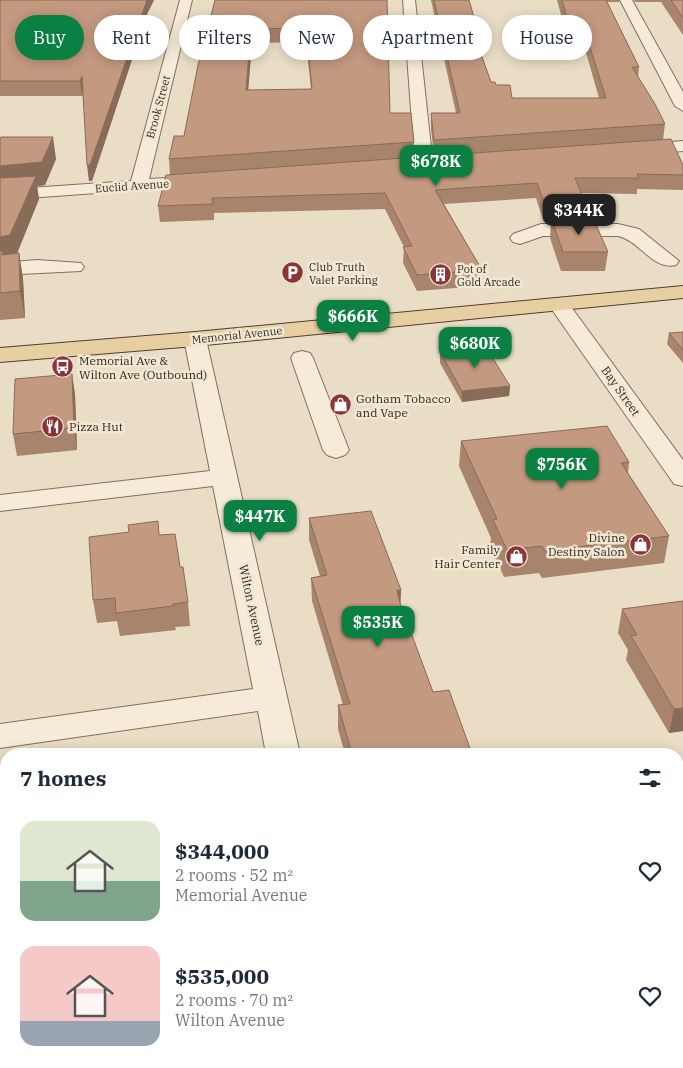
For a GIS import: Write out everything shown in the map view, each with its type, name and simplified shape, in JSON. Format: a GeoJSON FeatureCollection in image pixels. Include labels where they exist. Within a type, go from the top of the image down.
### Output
{"type":"FeatureCollection","features":[{"type":"Feature","properties":{"kind":"main road","name":"Memorial Avenue"},"geometry":{"type":"LineString","coordinates":[[0,355],[195,339],[683,292]]}},
{"type":"Feature","properties":{"kind":"street","name":"Brook Street"},"geometry":{"type":"LineString","coordinates":[[138,186],[186,0]]}},
{"type":"Feature","properties":{"kind":"street"},"geometry":{"type":"LineString","coordinates":[[409,0],[424,165]]}},
{"type":"Feature","properties":{"kind":"street"},"geometry":{"type":"LineString","coordinates":[[626,0],[683,106]]}},
{"type":"Feature","properties":{"kind":"street"},"geometry":{"type":"LineString","coordinates":[[622,151],[683,146]]}},
{"type":"Feature","properties":{"kind":"street","name":"Euclid Avenue"},"geometry":{"type":"LineString","coordinates":[[0,195],[215,180]]}},
{"type":"Feature","properties":{"kind":"street"},"geometry":{"type":"LineString","coordinates":[[520,238],[541,230],[618,230],[632,233],[669,261]]}},
{"type":"Feature","properties":{"kind":"street"},"geometry":{"type":"LineString","coordinates":[[0,269],[37,266],[74,267]]}},
{"type":"Feature","properties":{"kind":"street","name":"Bay Street"},"geometry":{"type":"LineString","coordinates":[[559,304],[683,478]]}},
{"type":"Feature","properties":{"kind":"street","name":"Wilton Avenue"},"geometry":{"type":"LineString","coordinates":[[195,339],[282,748]]}},
{"type":"Feature","properties":{"kind":"street"},"geometry":{"type":"LineString","coordinates":[[302,358],[336,450]]}},
{"type":"Feature","properties":{"kind":"street"},"geometry":{"type":"LineString","coordinates":[[0,504],[224,477]]}},
{"type":"Feature","properties":{"kind":"street"},"geometry":{"type":"LineString","coordinates":[[0,736],[272,698]]}},
{"type":"Feature","properties":{"kind":"building"},"geometry":{"type":"Polygon","coordinates":[[[0,0],[147,0],[142,15],[94,15],[94,60],[126,60],[90,165],[87,165],[82,76],[80,81],[0,81],[0,0]]]}},
{"type":"Feature","properties":{"kind":"building"},"geometry":{"type":"Polygon","coordinates":[[[215,0],[387,0],[387,15],[363,15],[363,60],[389,60],[390,113],[411,113],[414,142],[169,159],[174,136],[184,136],[199,60],[248,60],[246,90],[312,89],[309,60],[353,60],[353,15],[280,15],[280,28],[270,29],[270,15],[211,15],[215,0]]]}},
{"type":"Feature","properties":{"kind":"building"},"geometry":{"type":"Polygon","coordinates":[[[434,0],[469,0],[473,15],[437,15],[434,0]]]}},
{"type":"Feature","properties":{"kind":"building"},"geometry":{"type":"Polygon","coordinates":[[[562,0],[606,0],[639,67],[632,67],[665,124],[434,140],[431,113],[460,113],[448,60],[483,60],[491,82],[495,82],[496,85],[510,85],[512,98],[606,98],[592,54],[592,15],[566,15],[562,0]]]}},
{"type":"Feature","properties":{"kind":"building"},"geometry":{"type":"Polygon","coordinates":[[[671,0],[683,0],[683,18],[671,0]]]}},
{"type":"Feature","properties":{"kind":"building"},"geometry":{"type":"Polygon","coordinates":[[[1,137],[53,137],[42,162],[0,166],[1,137]]]}},
{"type":"Feature","properties":{"kind":"building"},"geometry":{"type":"Polygon","coordinates":[[[671,139],[683,165],[683,175],[637,174],[639,178],[575,178],[587,207],[546,207],[537,183],[435,190],[482,270],[417,275],[403,247],[412,246],[385,193],[212,198],[213,204],[158,206],[166,175],[671,139]]]}},
{"type":"Feature","properties":{"kind":"building"},"geometry":{"type":"Polygon","coordinates":[[[36,176],[10,235],[0,237],[0,178],[36,176]]]}},
{"type":"Feature","properties":{"kind":"building"},"geometry":{"type":"Polygon","coordinates":[[[552,220],[594,220],[608,252],[563,252],[552,220]]]}},
{"type":"Feature","properties":{"kind":"building"},"geometry":{"type":"Polygon","coordinates":[[[0,251],[3,251],[2,255],[19,253],[20,291],[0,293],[0,251]]]}},
{"type":"Feature","properties":{"kind":"building"},"geometry":{"type":"Polygon","coordinates":[[[683,332],[683,350],[669,333],[683,332]]]}},
{"type":"Feature","properties":{"kind":"building"},"geometry":{"type":"Polygon","coordinates":[[[486,347],[510,386],[462,391],[440,352],[486,347]]]}},
{"type":"Feature","properties":{"kind":"building"},"geometry":{"type":"Polygon","coordinates":[[[72,374],[74,428],[13,434],[15,379],[72,374]]]}},
{"type":"Feature","properties":{"kind":"building"},"geometry":{"type":"Polygon","coordinates":[[[607,426],[629,462],[621,463],[669,536],[545,551],[542,546],[507,550],[493,520],[497,519],[461,441],[607,426]]]}},
{"type":"Feature","properties":{"kind":"building"},"geometry":{"type":"Polygon","coordinates":[[[371,511],[401,590],[397,590],[400,603],[433,692],[449,690],[470,748],[350,748],[338,705],[350,704],[311,578],[327,575],[309,518],[371,511]]]}},
{"type":"Feature","properties":{"kind":"building"},"geometry":{"type":"Polygon","coordinates":[[[158,521],[159,535],[175,534],[180,567],[183,567],[188,602],[173,604],[173,606],[116,613],[115,598],[93,600],[89,537],[129,532],[128,525],[158,521]]]}},
{"type":"Feature","properties":{"kind":"building"},"geometry":{"type":"Polygon","coordinates":[[[683,601],[683,708],[674,709],[631,636],[637,635],[622,609],[683,601]]]}},
{"type":"Feature","properties":{"kind":"place","name":"Club Truth Valet Parking"},"geometry":{"type":"Point","coordinates":[293,273]}},
{"type":"Feature","properties":{"kind":"place","name":"Pot of Gold Arcade"},"geometry":{"type":"Point","coordinates":[441,275]}},
{"type":"Feature","properties":{"kind":"place","name":"Memorial Ave & Wilton Ave (Outbound)"},"geometry":{"type":"Point","coordinates":[63,367]}},
{"type":"Feature","properties":{"kind":"place","name":"Gotham Tobacco and Vape"},"geometry":{"type":"Point","coordinates":[340,405]}},
{"type":"Feature","properties":{"kind":"place","name":"Pizza Hut"},"geometry":{"type":"Point","coordinates":[53,426]}},
{"type":"Feature","properties":{"kind":"place","name":"Divine Destiny Salon"},"geometry":{"type":"Point","coordinates":[641,544]}},
{"type":"Feature","properties":{"kind":"place","name":"Family Hair Center"},"geometry":{"type":"Point","coordinates":[516,556]}}]}
